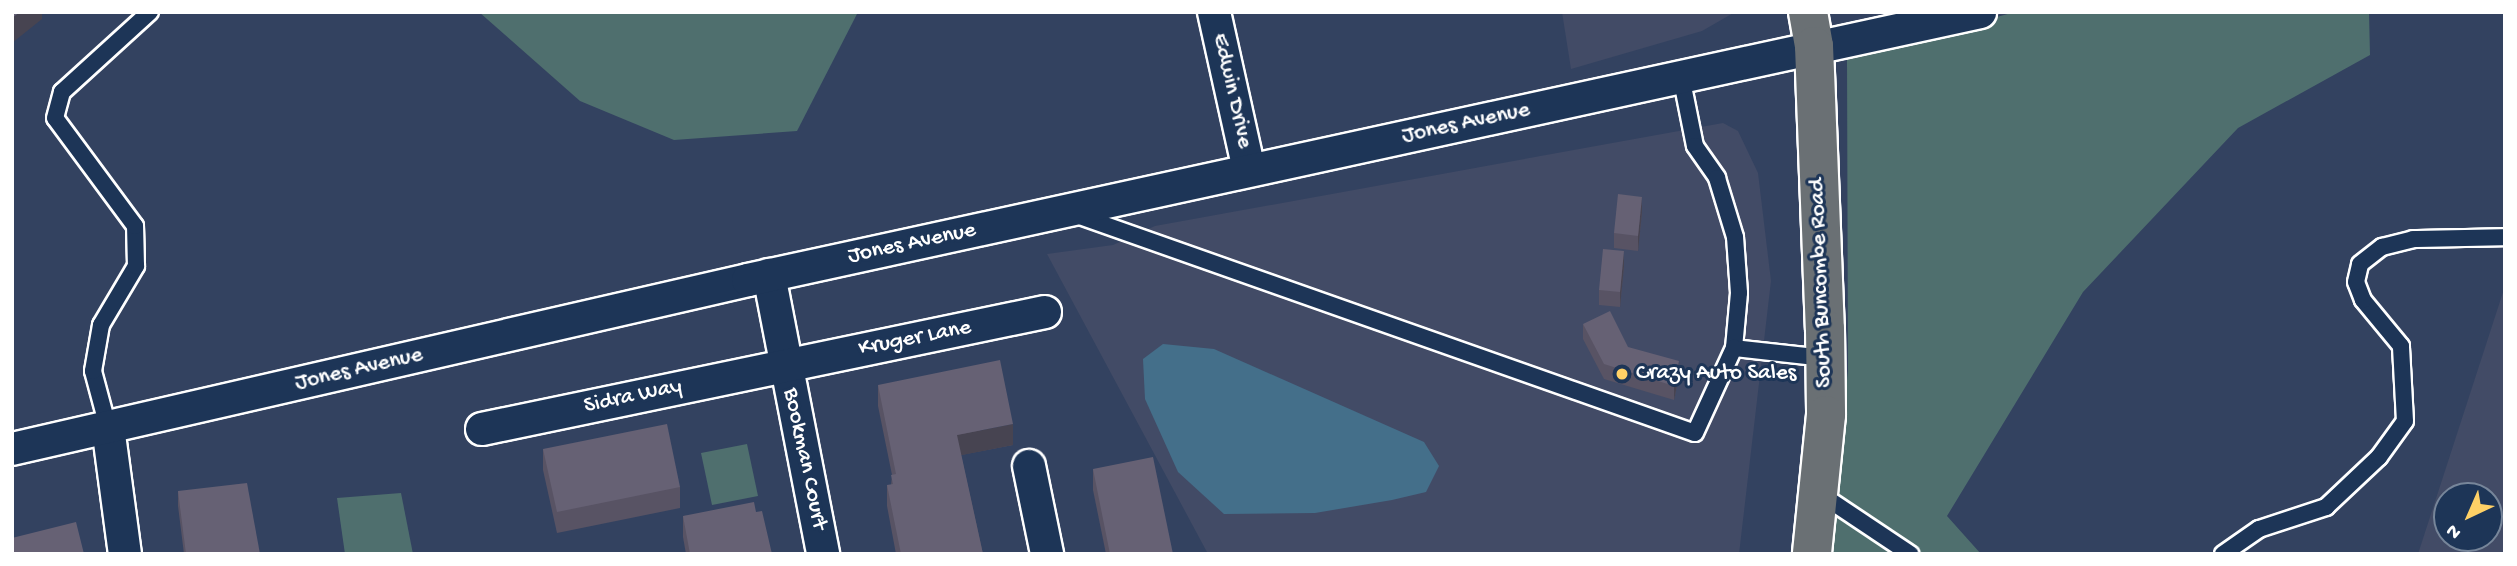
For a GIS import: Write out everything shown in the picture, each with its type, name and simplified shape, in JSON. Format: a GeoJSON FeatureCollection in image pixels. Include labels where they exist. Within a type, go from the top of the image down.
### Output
{"type":"FeatureCollection","features":[{"type":"Feature","properties":{"kind":"main road","name":"South Buncombe Road"},"geometry":{"type":"LineString","coordinates":[[1811,29],[1825,358],[1819,493],[1812,554]]}},
{"type":"Feature","properties":{"kind":"street","name":"Edwin Drive"},"geometry":{"type":"LineString","coordinates":[[1214,12],[1249,170]]}},
{"type":"Feature","properties":{"kind":"street","name":"Jones Avenue"},"geometry":{"type":"LineString","coordinates":[[12,449],[769,275],[1681,76],[1811,29],[1980,12]]}},
{"type":"Feature","properties":{"kind":"street","name":"Bookman Court"},"geometry":{"type":"LineString","coordinates":[[769,275],[784,365],[823,554]]}},
{"type":"Feature","properties":{"kind":"street","name":"Kruger Lane"},"geometry":{"type":"LineString","coordinates":[[784,365],[1045,312]]}},
{"type":"Feature","properties":{"kind":"street","name":"Sidra Way"},"geometry":{"type":"LineString","coordinates":[[482,429],[784,365]]}},
{"type":"Feature","properties":{"kind":"street"},"geometry":{"type":"LineString","coordinates":[[108,427],[125,554]]}},
{"type":"Feature","properties":{"kind":"street"},"geometry":{"type":"LineString","coordinates":[[1029,466],[1047,554]]}},
{"type":"Feature","properties":{"kind":"lane"},"geometry":{"type":"LineString","coordinates":[[108,427],[93,371],[101,325],[135,266],[135,226],[55,118],[62,92],[150,12]]}},
{"type":"Feature","properties":{"kind":"lane"},"geometry":{"type":"LineString","coordinates":[[1065,211],[1695,433],[1734,348],[1739,293],[1735,237],[1717,178],[1695,146],[1681,76]]}},
{"type":"Feature","properties":{"kind":"lane"},"geometry":{"type":"LineString","coordinates":[[2223,554],[2259,529],[2326,507],[2379,457],[2405,421],[2401,346],[2364,300],[2356,282],[2360,264],[2382,247],[2413,239],[2505,237]]}},
{"type":"Feature","properties":{"kind":"lane"},"geometry":{"type":"LineString","coordinates":[[1734,348],[1825,358]]}},
{"type":"Feature","properties":{"kind":"lane"},"geometry":{"type":"LineString","coordinates":[[1819,493],[1910,554]]}},
{"type":"Feature","properties":{"kind":"shaded area"},"geometry":{"type":"Polygon","coordinates":[[[1562,12],[1735,12],[1702,31],[1571,69],[1562,12]]]}},
{"type":"Feature","properties":{"kind":"shaded area"},"geometry":{"type":"Polygon","coordinates":[[[1723,123],[1738,131],[1758,173],[1771,281],[1739,554],[1208,554],[1047,254],[1113,245],[1155,226],[1723,123]]]}},
{"type":"Feature","properties":{"kind":"shaded area"},"geometry":{"type":"Polygon","coordinates":[[[2505,286],[2505,554],[2418,554],[2433,508],[2433,552],[2503,552],[2503,482],[2441,482],[2505,286]]]}},
{"type":"Feature","properties":{"kind":"shaded area"},"geometry":{"type":"Polygon","coordinates":[[[1163,344],[1214,349],[1424,442],[1439,466],[1426,492],[1315,513],[1224,514],[1178,472],[1145,399],[1143,359],[1163,344]]]}},
{"type":"Feature","properties":{"kind":"green space"},"geometry":{"type":"Polygon","coordinates":[[[479,12],[858,12],[797,131],[674,140],[580,101],[479,12]]]}},
{"type":"Feature","properties":{"kind":"green space"},"geometry":{"type":"Polygon","coordinates":[[[2015,12],[2369,12],[2370,55],[2238,128],[2083,292],[1947,516],[1981,554],[1830,554],[1848,370],[1847,58],[2015,12]]]}},
{"type":"Feature","properties":{"kind":"green space"},"geometry":{"type":"Polygon","coordinates":[[[747,444],[758,496],[712,505],[701,453],[747,444]]]}},
{"type":"Feature","properties":{"kind":"green space"},"geometry":{"type":"Polygon","coordinates":[[[401,493],[413,554],[345,554],[337,498],[401,493]]]}},
{"type":"Feature","properties":{"kind":"building"},"geometry":{"type":"Polygon","coordinates":[[[1618,194],[1642,197],[1638,236],[1614,233],[1618,194]]]}},
{"type":"Feature","properties":{"kind":"building"},"geometry":{"type":"Polygon","coordinates":[[[1603,249],[1624,251],[1620,292],[1599,290],[1603,249]]]}},
{"type":"Feature","properties":{"kind":"building"},"geometry":{"type":"Polygon","coordinates":[[[1610,311],[1628,347],[1679,361],[1674,386],[1604,364],[1583,324],[1610,311]]]}},
{"type":"Feature","properties":{"kind":"building"},"geometry":{"type":"Polygon","coordinates":[[[1000,360],[1013,424],[957,435],[983,554],[901,554],[887,485],[893,484],[891,475],[896,474],[878,385],[1000,360]]]}},
{"type":"Feature","properties":{"kind":"building"},"geometry":{"type":"Polygon","coordinates":[[[667,424],[680,487],[557,512],[543,449],[667,424]]]}},
{"type":"Feature","properties":{"kind":"building"},"geometry":{"type":"Polygon","coordinates":[[[1153,457],[1173,554],[1110,554],[1093,469],[1153,457]]]}},
{"type":"Feature","properties":{"kind":"building"},"geometry":{"type":"Polygon","coordinates":[[[247,483],[260,554],[186,554],[178,491],[247,483]]]}},
{"type":"Feature","properties":{"kind":"building"},"geometry":{"type":"Polygon","coordinates":[[[754,502],[756,512],[762,511],[772,554],[690,554],[683,516],[754,502]]]}},
{"type":"Feature","properties":{"kind":"building"},"geometry":{"type":"Polygon","coordinates":[[[76,522],[84,554],[12,554],[12,538],[76,522]]]}},
{"type":"Feature","properties":{"kind":"place","name":"Crazy Auto Sales"},"geometry":{"type":"Point","coordinates":[1622,374]}}]}
